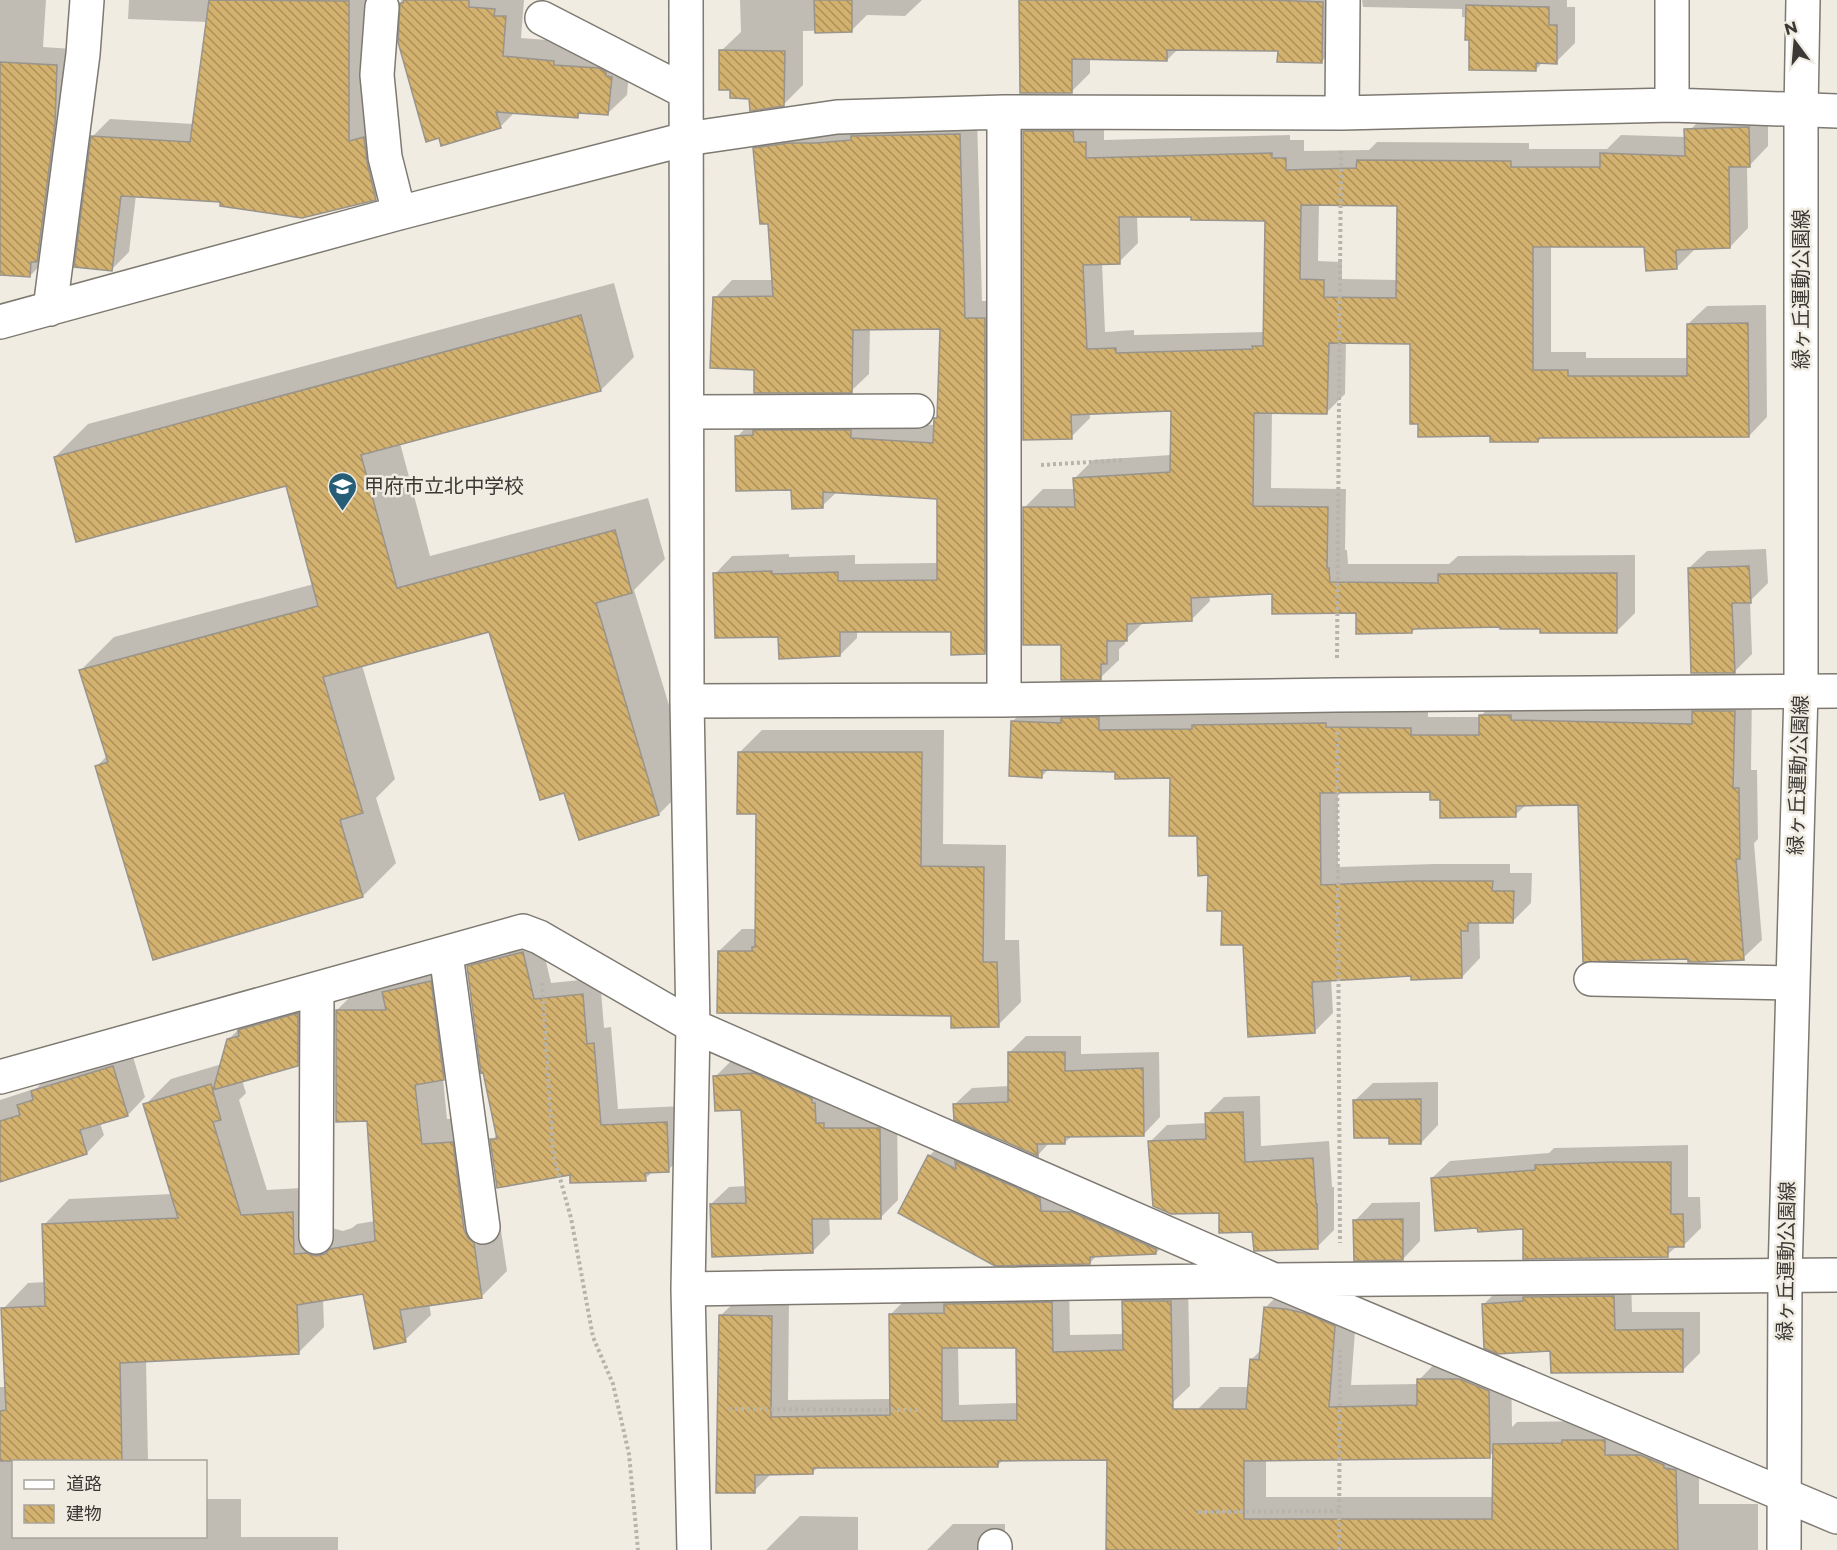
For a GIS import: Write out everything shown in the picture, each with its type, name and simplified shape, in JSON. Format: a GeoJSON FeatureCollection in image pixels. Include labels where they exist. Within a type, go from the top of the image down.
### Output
{"type":"FeatureCollection","features":[{"type":"Feature","properties":{"kind":"street"},"geometry":{"type":"LineString","coordinates":[[50,309],[83,54],[87,0]]}},
{"type":"Feature","properties":{"kind":"street"},"geometry":{"type":"LineString","coordinates":[[686,0],[687,701],[693,1026],[688,1289],[694,1550]]}},
{"type":"Feature","properties":{"kind":"street"},"geometry":{"type":"LineString","coordinates":[[1342,113],[1343,0]]}},
{"type":"Feature","properties":{"kind":"street"},"geometry":{"type":"LineString","coordinates":[[1672,0],[1672,105]]}},
{"type":"Feature","properties":{"kind":"street","name":"緑ヶ丘運動公園線"},"geometry":{"type":"LineString","coordinates":[[1784,1550],[1785,1275],[1801,691],[1803,0]]}},
{"type":"Feature","properties":{"kind":"street"},"geometry":{"type":"LineString","coordinates":[[382,7],[377,75],[385,157],[399,213]]}},
{"type":"Feature","properties":{"kind":"street"},"geometry":{"type":"LineString","coordinates":[[542,18],[686,92]]}},
{"type":"Feature","properties":{"kind":"street"},"geometry":{"type":"LineString","coordinates":[[0,322],[399,213],[686,139],[837,117],[1004,112],[1342,113],[1672,105],[1837,111]]}},
{"type":"Feature","properties":{"kind":"street"},"geometry":{"type":"LineString","coordinates":[[1004,112],[1005,700]]}},
{"type":"Feature","properties":{"kind":"street"},"geometry":{"type":"LineString","coordinates":[[687,412],[917,411]]}},
{"type":"Feature","properties":{"kind":"street"},"geometry":{"type":"LineString","coordinates":[[687,701],[1837,692]]}},
{"type":"Feature","properties":{"kind":"street"},"geometry":{"type":"LineString","coordinates":[[0,1077],[523,931],[539,937],[693,1026],[1274,1280]]}},
{"type":"Feature","properties":{"kind":"street"},"geometry":{"type":"LineString","coordinates":[[446,954],[483,1227]]}},
{"type":"Feature","properties":{"kind":"street"},"geometry":{"type":"LineString","coordinates":[[1591,979],[1792,983]]}},
{"type":"Feature","properties":{"kind":"street"},"geometry":{"type":"LineString","coordinates":[[316,1237],[317,990]]}},
{"type":"Feature","properties":{"kind":"street"},"geometry":{"type":"LineString","coordinates":[[688,1289],[1274,1280],[1341,1293],[1785,1275],[1837,1275]]}},
{"type":"Feature","properties":{"kind":"street"},"geometry":{"type":"LineString","coordinates":[[1341,1293],[1837,1517]]}},
{"type":"Feature","properties":{"kind":"path"},"geometry":{"type":"LineString","coordinates":[[1339,1550],[1341,1293],[1336,695],[1342,113]]}},
{"type":"Feature","properties":{"kind":"path"},"geometry":{"type":"LineString","coordinates":[[1004,466],[1124,460]]}},
{"type":"Feature","properties":{"kind":"path"},"geometry":{"type":"LineString","coordinates":[[539,937],[553,1153],[571,1218],[593,1337],[613,1384],[629,1454],[638,1550]]}},
{"type":"Feature","properties":{"kind":"path"},"geometry":{"type":"LineString","coordinates":[[690,1409],[920,1410]]}},
{"type":"Feature","properties":{"kind":"path"},"geometry":{"type":"LineString","coordinates":[[1198,1512],[1339,1511]]}},
{"type":"Feature","properties":{"kind":"building"},"geometry":{"type":"Polygon","coordinates":[[[209,0],[349,1],[349,141],[364,137],[376,200],[302,218],[220,206],[220,202],[121,196],[112,271],[74,267],[91,136],[190,142],[209,0]]]}},
{"type":"Feature","properties":{"kind":"building"},"geometry":{"type":"Polygon","coordinates":[[[404,0],[469,0],[469,7],[495,9],[494,16],[506,16],[503,56],[554,61],[554,65],[599,68],[606,72],[606,76],[612,77],[608,115],[578,113],[578,118],[496,112],[501,128],[441,146],[439,138],[426,142],[398,42],[400,3],[404,0]]]}},
{"type":"Feature","properties":{"kind":"building"},"geometry":{"type":"Polygon","coordinates":[[[814,0],[852,0],[852,32],[815,33],[814,0]]]}},
{"type":"Feature","properties":{"kind":"building"},"geometry":{"type":"Polygon","coordinates":[[[1019,0],[1323,2],[1322,63],[1277,62],[1278,51],[1167,50],[1167,61],[1072,59],[1072,93],[1020,93],[1019,0]]]}},
{"type":"Feature","properties":{"kind":"building"},"geometry":{"type":"Polygon","coordinates":[[[1466,5],[1549,7],[1549,25],[1557,25],[1557,64],[1536,63],[1536,71],[1469,70],[1469,40],[1465,40],[1466,5]]]}},
{"type":"Feature","properties":{"kind":"building"},"geometry":{"type":"Polygon","coordinates":[[[719,50],[785,51],[784,106],[750,111],[749,99],[730,98],[730,90],[719,90],[719,50]]]}},
{"type":"Feature","properties":{"kind":"building"},"geometry":{"type":"Polygon","coordinates":[[[0,62],[57,65],[55,123],[37,262],[31,262],[30,277],[0,275],[0,62]]]}},
{"type":"Feature","properties":{"kind":"building"},"geometry":{"type":"Polygon","coordinates":[[[1749,127],[1750,167],[1729,167],[1730,248],[1676,250],[1677,269],[1646,271],[1644,247],[1533,247],[1533,370],[1568,370],[1568,376],[1687,376],[1687,324],[1748,323],[1749,437],[1539,438],[1538,442],[1490,442],[1490,436],[1418,437],[1418,424],[1410,424],[1410,344],[1329,343],[1327,414],[1254,413],[1253,506],[1328,507],[1327,568],[1329,568],[1330,582],[1438,583],[1438,574],[1617,573],[1617,633],[1540,633],[1540,629],[1500,629],[1500,627],[1412,629],[1412,633],[1356,634],[1356,613],[1272,614],[1272,594],[1191,598],[1192,621],[1127,624],[1127,641],[1107,641],[1107,664],[1101,664],[1101,680],[1061,680],[1061,645],[1023,645],[1023,507],[1075,507],[1073,478],[1170,472],[1171,411],[1071,415],[1072,439],[1023,440],[1023,131],[1073,131],[1074,142],[1086,142],[1086,158],[1272,153],[1272,158],[1286,158],[1286,170],[1356,168],[1357,160],[1511,161],[1511,167],[1600,167],[1600,153],[1685,156],[1684,129],[1749,127]],[[1301,205],[1300,279],[1324,280],[1324,297],[1396,298],[1397,206],[1301,205]],[[1119,217],[1120,264],[1083,265],[1087,349],[1116,348],[1116,353],[1253,349],[1252,346],[1263,346],[1265,221],[1191,220],[1191,217],[1119,217]]]}},
{"type":"Feature","properties":{"kind":"building"},"geometry":{"type":"Polygon","coordinates":[[[960,134],[965,318],[985,318],[985,654],[951,655],[951,632],[840,632],[840,656],[779,659],[778,637],[715,638],[713,573],[838,572],[838,581],[937,580],[937,499],[823,492],[823,508],[792,509],[791,490],[736,491],[735,436],[753,435],[753,430],[851,430],[851,438],[933,443],[934,418],[937,418],[940,329],[853,330],[852,393],[754,393],[754,370],[710,368],[713,297],[773,296],[768,224],[760,224],[753,148],[789,143],[851,140],[851,136],[960,134]]]}},
{"type":"Feature","properties":{"kind":"building"},"geometry":{"type":"Polygon","coordinates":[[[581,315],[601,391],[361,455],[397,588],[615,530],[632,593],[596,603],[659,815],[579,840],[564,793],[540,800],[489,632],[323,677],[363,813],[340,820],[363,897],[153,960],[95,766],[108,762],[79,670],[318,606],[286,486],[76,542],[54,457],[581,315]]]}},
{"type":"Feature","properties":{"kind":"building"},"geometry":{"type":"Polygon","coordinates":[[[1749,566],[1751,603],[1732,603],[1735,673],[1691,673],[1688,568],[1749,566]]]}},
{"type":"Feature","properties":{"kind":"building"},"geometry":{"type":"Polygon","coordinates":[[[1692,711],[1735,711],[1733,788],[1739,788],[1740,859],[1736,859],[1744,960],[1583,962],[1578,805],[1516,806],[1516,817],[1440,818],[1440,800],[1430,800],[1430,792],[1320,793],[1321,885],[1414,881],[1493,881],[1492,891],[1514,891],[1513,923],[1468,923],[1468,931],[1461,931],[1462,978],[1411,980],[1411,976],[1312,982],[1315,1033],[1248,1037],[1243,945],[1221,945],[1222,911],[1207,911],[1208,875],[1198,876],[1197,836],[1169,836],[1170,778],[1115,779],[1115,772],[1042,770],[1042,778],[1009,776],[1011,721],[1061,723],[1061,718],[1099,717],[1099,730],[1192,729],[1192,725],[1326,723],[1326,727],[1411,728],[1411,735],[1479,735],[1479,715],[1511,715],[1511,720],[1692,724],[1692,711]]]}},
{"type":"Feature","properties":{"kind":"building"},"geometry":{"type":"Polygon","coordinates":[[[738,752],[922,752],[921,866],[984,867],[983,962],[997,962],[999,1027],[951,1028],[951,1016],[717,1013],[718,951],[752,951],[752,947],[755,947],[756,814],[737,814],[738,752]]]}},
{"type":"Feature","properties":{"kind":"building"},"geometry":{"type":"Polygon","coordinates":[[[523,952],[534,999],[583,994],[587,1044],[594,1043],[601,1125],[667,1122],[669,1172],[645,1173],[646,1181],[570,1183],[570,1175],[497,1188],[490,1139],[497,1139],[483,1072],[481,1073],[467,966],[523,952]]]}},
{"type":"Feature","properties":{"kind":"building"},"geometry":{"type":"Polygon","coordinates":[[[431,981],[444,1080],[415,1085],[422,1144],[453,1142],[464,1230],[474,1243],[482,1298],[400,1310],[406,1342],[374,1349],[363,1294],[297,1305],[299,1354],[120,1363],[122,1460],[0,1461],[0,1411],[6,1410],[1,1308],[45,1306],[42,1224],[178,1218],[143,1104],[211,1084],[221,1120],[213,1122],[241,1215],[293,1212],[294,1254],[306,1253],[316,1256],[325,1254],[330,1249],[375,1241],[367,1121],[336,1122],[336,1010],[386,1010],[382,992],[431,981]]]}},
{"type":"Feature","properties":{"kind":"building"},"geometry":{"type":"Polygon","coordinates":[[[298,1013],[298,1066],[213,1090],[227,1039],[239,1036],[238,1030],[298,1013]]]}},
{"type":"Feature","properties":{"kind":"building"},"geometry":{"type":"Polygon","coordinates":[[[1008,1052],[1065,1052],[1065,1071],[1143,1068],[1144,1136],[1065,1137],[1065,1144],[1037,1144],[1038,1156],[954,1120],[953,1104],[1008,1102],[1008,1052]]]}},
{"type":"Feature","properties":{"kind":"building"},"geometry":{"type":"Polygon","coordinates":[[[113,1066],[128,1116],[80,1130],[87,1154],[0,1182],[0,1121],[20,1115],[17,1105],[33,1100],[31,1091],[113,1066]]]}},
{"type":"Feature","properties":{"kind":"building"},"geometry":{"type":"Polygon","coordinates":[[[754,1073],[812,1098],[812,1103],[815,1103],[816,1123],[824,1123],[824,1128],[880,1128],[881,1219],[812,1219],[813,1253],[712,1257],[710,1204],[746,1203],[741,1110],[715,1111],[713,1076],[754,1073]]]}},
{"type":"Feature","properties":{"kind":"building"},"geometry":{"type":"Polygon","coordinates":[[[1421,1099],[1421,1144],[1389,1144],[1389,1138],[1354,1138],[1353,1100],[1421,1099]]]}},
{"type":"Feature","properties":{"kind":"building"},"geometry":{"type":"Polygon","coordinates":[[[1243,1112],[1245,1162],[1313,1158],[1318,1249],[1254,1251],[1252,1232],[1219,1233],[1219,1213],[1171,1214],[1153,1206],[1148,1141],[1206,1139],[1205,1113],[1243,1112]]]}},
{"type":"Feature","properties":{"kind":"building"},"geometry":{"type":"Polygon","coordinates":[[[928,1155],[956,1169],[955,1161],[1040,1198],[1041,1211],[1072,1212],[1156,1249],[1156,1254],[1090,1257],[1090,1264],[995,1266],[898,1213],[928,1155]]]}},
{"type":"Feature","properties":{"kind":"building"},"geometry":{"type":"Polygon","coordinates":[[[1671,1162],[1671,1214],[1683,1214],[1684,1247],[1668,1247],[1668,1257],[1523,1259],[1523,1229],[1478,1232],[1477,1228],[1435,1231],[1431,1178],[1535,1170],[1535,1165],[1671,1162]]]}},
{"type":"Feature","properties":{"kind":"building"},"geometry":{"type":"Polygon","coordinates":[[[1403,1219],[1403,1260],[1354,1261],[1353,1220],[1403,1219]]]}},
{"type":"Feature","properties":{"kind":"building"},"geometry":{"type":"Polygon","coordinates":[[[1614,1296],[1615,1330],[1683,1329],[1683,1372],[1551,1373],[1550,1351],[1497,1354],[1484,1348],[1482,1304],[1523,1301],[1523,1297],[1614,1296]]]}},
{"type":"Feature","properties":{"kind":"building"},"geometry":{"type":"Polygon","coordinates":[[[1122,1301],[1171,1301],[1173,1409],[1246,1409],[1250,1359],[1259,1360],[1264,1307],[1286,1309],[1308,1314],[1335,1326],[1329,1407],[1417,1405],[1417,1379],[1460,1379],[1489,1391],[1490,1458],[1244,1461],[1244,1519],[1492,1519],[1493,1444],[1605,1440],[1605,1455],[1640,1455],[1664,1465],[1664,1468],[1676,1470],[1678,1550],[1106,1550],[1107,1460],[998,1461],[998,1467],[813,1468],[813,1474],[755,1475],[755,1493],[716,1493],[719,1315],[772,1316],[771,1417],[890,1415],[889,1314],[944,1313],[944,1304],[1052,1302],[1053,1352],[1123,1350],[1122,1301]],[[942,1348],[942,1421],[1017,1420],[1016,1348],[942,1348]]]}},
{"type":"Feature","properties":{"kind":"place","name":"甲府市立北中学校"},"geometry":{"type":"Point","coordinates":[343,512]}}]}
